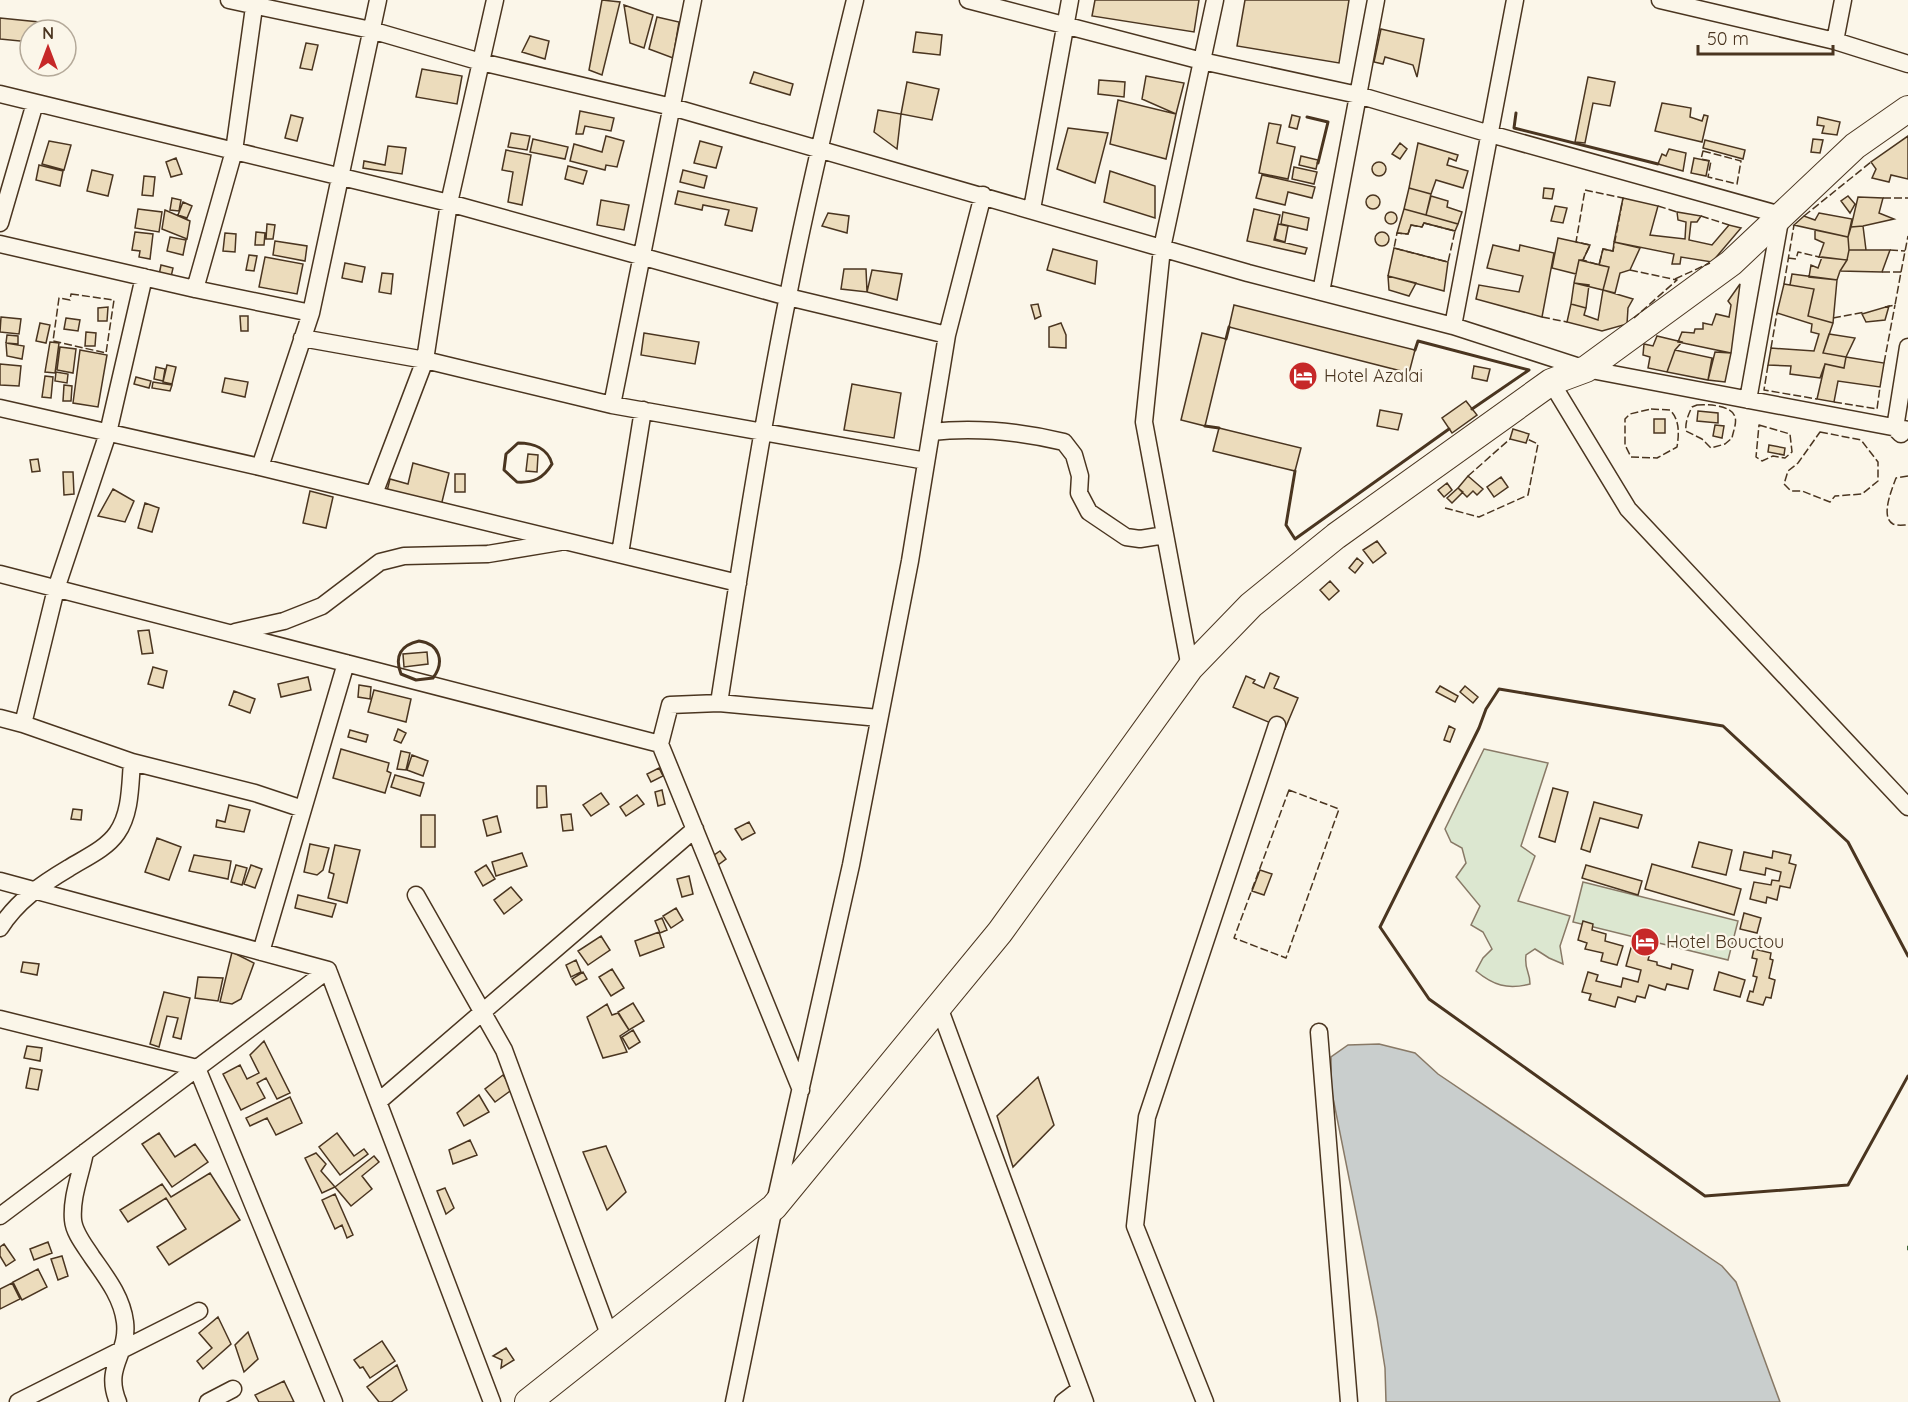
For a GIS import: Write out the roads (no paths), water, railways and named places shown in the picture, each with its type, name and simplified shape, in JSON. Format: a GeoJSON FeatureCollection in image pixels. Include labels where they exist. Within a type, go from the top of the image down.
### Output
{"type":"FeatureCollection","features":[{"type":"Feature","properties":{"kind":"main road"},"geometry":{"type":"LineString","coordinates":[[528,1402],[774,1207],[1000,932],[1190,668],[1251,605],[1336,536],[1551,382],[1586,369],[1731,263],[1855,146],[1908,109]]}},
{"type":"Feature","properties":{"kind":"street"},"geometry":{"type":"LineString","coordinates":[[229,0],[254,3],[371,30],[482,62],[672,107],[1162,248],[1453,326],[1586,369],[1901,429]]}},
{"type":"Feature","properties":{"kind":"street"},"geometry":{"type":"LineString","coordinates":[[260,467],[311,313],[378,0]]}},
{"type":"Feature","properties":{"kind":"street"},"geometry":{"type":"LineString","coordinates":[[374,494],[425,360],[449,203],[495,0]]}},
{"type":"Feature","properties":{"kind":"street"},"geometry":{"type":"LineString","coordinates":[[612,405],[693,0]]}},
{"type":"Feature","properties":{"kind":"street"},"geometry":{"type":"LineString","coordinates":[[719,703],[763,431],[788,297],[818,149],[855,0]]}},
{"type":"Feature","properties":{"kind":"street"},"geometry":{"type":"LineString","coordinates":[[968,0],[1202,61],[1358,95],[1781,215],[1748,400]]}},
{"type":"Feature","properties":{"kind":"street"},"geometry":{"type":"LineString","coordinates":[[1032,209],[1070,0]]}},
{"type":"Feature","properties":{"kind":"street"},"geometry":{"type":"LineString","coordinates":[[1190,668],[1144,422],[1162,248],[1215,0]]}},
{"type":"Feature","properties":{"kind":"street"},"geometry":{"type":"LineString","coordinates":[[1321,292],[1376,0]]}},
{"type":"Feature","properties":{"kind":"street"},"geometry":{"type":"LineString","coordinates":[[1453,326],[1515,0]]}},
{"type":"Feature","properties":{"kind":"street"},"geometry":{"type":"LineString","coordinates":[[1835,41],[1843,0]]}},
{"type":"Feature","properties":{"kind":"street"},"geometry":{"type":"LineString","coordinates":[[1665,1],[1835,41],[1908,64]]}},
{"type":"Feature","properties":{"kind":"street"},"geometry":{"type":"LineString","coordinates":[[195,289],[234,151],[254,3]]}},
{"type":"Feature","properties":{"kind":"street"},"geometry":{"type":"LineString","coordinates":[[0,94],[449,203],[788,297],[946,334]]}},
{"type":"Feature","properties":{"kind":"street"},"geometry":{"type":"LineString","coordinates":[[0,223],[35,102]]}},
{"type":"Feature","properties":{"kind":"street"},"geometry":{"type":"LineString","coordinates":[[734,1402],[774,1207],[851,866],[910,561],[946,334],[983,195]]}},
{"type":"Feature","properties":{"kind":"street"},"geometry":{"type":"LineString","coordinates":[[0,244],[311,313]]}},
{"type":"Feature","properties":{"kind":"street"},"geometry":{"type":"LineString","coordinates":[[24,724],[56,589],[108,433],[144,277]]}},
{"type":"Feature","properties":{"kind":"street"},"geometry":{"type":"LineString","coordinates":[[302,338],[425,360],[612,405],[926,461]]}},
{"type":"Feature","properties":{"kind":"street"},"geometry":{"type":"LineString","coordinates":[[1908,347],[1901,429],[1908,441]]}},
{"type":"Feature","properties":{"kind":"street"},"geometry":{"type":"LineString","coordinates":[[1551,382],[1628,509],[1908,807]]}},
{"type":"Feature","properties":{"kind":"street"},"geometry":{"type":"LineString","coordinates":[[0,408],[374,494],[738,583]]}},
{"type":"Feature","properties":{"kind":"street"},"geometry":{"type":"LineString","coordinates":[[620,554],[643,410]]}},
{"type":"Feature","properties":{"kind":"street"},"geometry":{"type":"LineString","coordinates":[[931,432],[963,428],[994,430],[1064,442],[1074,455],[1080,476],[1079,493],[1089,512],[1126,537],[1140,539],[1165,535]]}},
{"type":"Feature","properties":{"kind":"street"},"geometry":{"type":"LineString","coordinates":[[231,633],[284,621],[322,606],[380,562],[404,556],[488,554],[565,541]]}},
{"type":"Feature","properties":{"kind":"street"},"geometry":{"type":"LineString","coordinates":[[0,574],[660,744]]}},
{"type":"Feature","properties":{"kind":"street"},"geometry":{"type":"LineString","coordinates":[[261,952],[346,663]]}},
{"type":"Feature","properties":{"kind":"street"},"geometry":{"type":"LineString","coordinates":[[801,1090],[660,744],[670,705],[719,703],[879,718]]}},
{"type":"Feature","properties":{"kind":"street"},"geometry":{"type":"LineString","coordinates":[[0,718],[24,724],[132,762],[255,793],[303,809]]}},
{"type":"Feature","properties":{"kind":"street"},"geometry":{"type":"LineString","coordinates":[[1204,1402],[1135,1226],[1147,1117],[1277,725]]}},
{"type":"Feature","properties":{"kind":"street"},"geometry":{"type":"LineString","coordinates":[[0,928],[8,915],[34,890],[99,850],[117,833],[129,806],[132,762]]}},
{"type":"Feature","properties":{"kind":"street"},"geometry":{"type":"LineString","coordinates":[[378,1102],[694,829]]}},
{"type":"Feature","properties":{"kind":"street"},"geometry":{"type":"LineString","coordinates":[[0,881],[328,970]]}},
{"type":"Feature","properties":{"kind":"street"},"geometry":{"type":"LineString","coordinates":[[416,895],[504,1050],[610,1337]]}},
{"type":"Feature","properties":{"kind":"street"},"geometry":{"type":"LineString","coordinates":[[0,1216],[328,970]]}},
{"type":"Feature","properties":{"kind":"street"},"geometry":{"type":"LineString","coordinates":[[328,970],[492,1402]]}},
{"type":"Feature","properties":{"kind":"street"},"geometry":{"type":"LineString","coordinates":[[939,1007],[1083,1396],[1063,1402]]}},
{"type":"Feature","properties":{"kind":"street"},"geometry":{"type":"LineString","coordinates":[[0,1019],[197,1068]]}},
{"type":"Feature","properties":{"kind":"street"},"geometry":{"type":"LineString","coordinates":[[1319,1032],[1348,1402]]}},
{"type":"Feature","properties":{"kind":"street"},"geometry":{"type":"LineString","coordinates":[[197,1068],[334,1402]]}},
{"type":"Feature","properties":{"kind":"street"},"geometry":{"type":"LineString","coordinates":[[85,1152],[72,1203],[73,1223],[83,1244],[118,1297],[123,1310],[126,1341],[114,1370],[112,1388],[118,1402]]}},
{"type":"Feature","properties":{"kind":"street"},"geometry":{"type":"LineString","coordinates":[[18,1402],[199,1311]]}},
{"type":"Feature","properties":{"kind":"street"},"geometry":{"type":"LineString","coordinates":[[208,1402],[233,1389]]}},
{"type":"Feature","properties":{"kind":"place","name":"Hotel Azalai"},"geometry":{"type":"Point","coordinates":[1303,376]}},
{"type":"Feature","properties":{"kind":"place","name":"Hotel Bouctou"},"geometry":{"type":"Point","coordinates":[1645,942]}}]}
